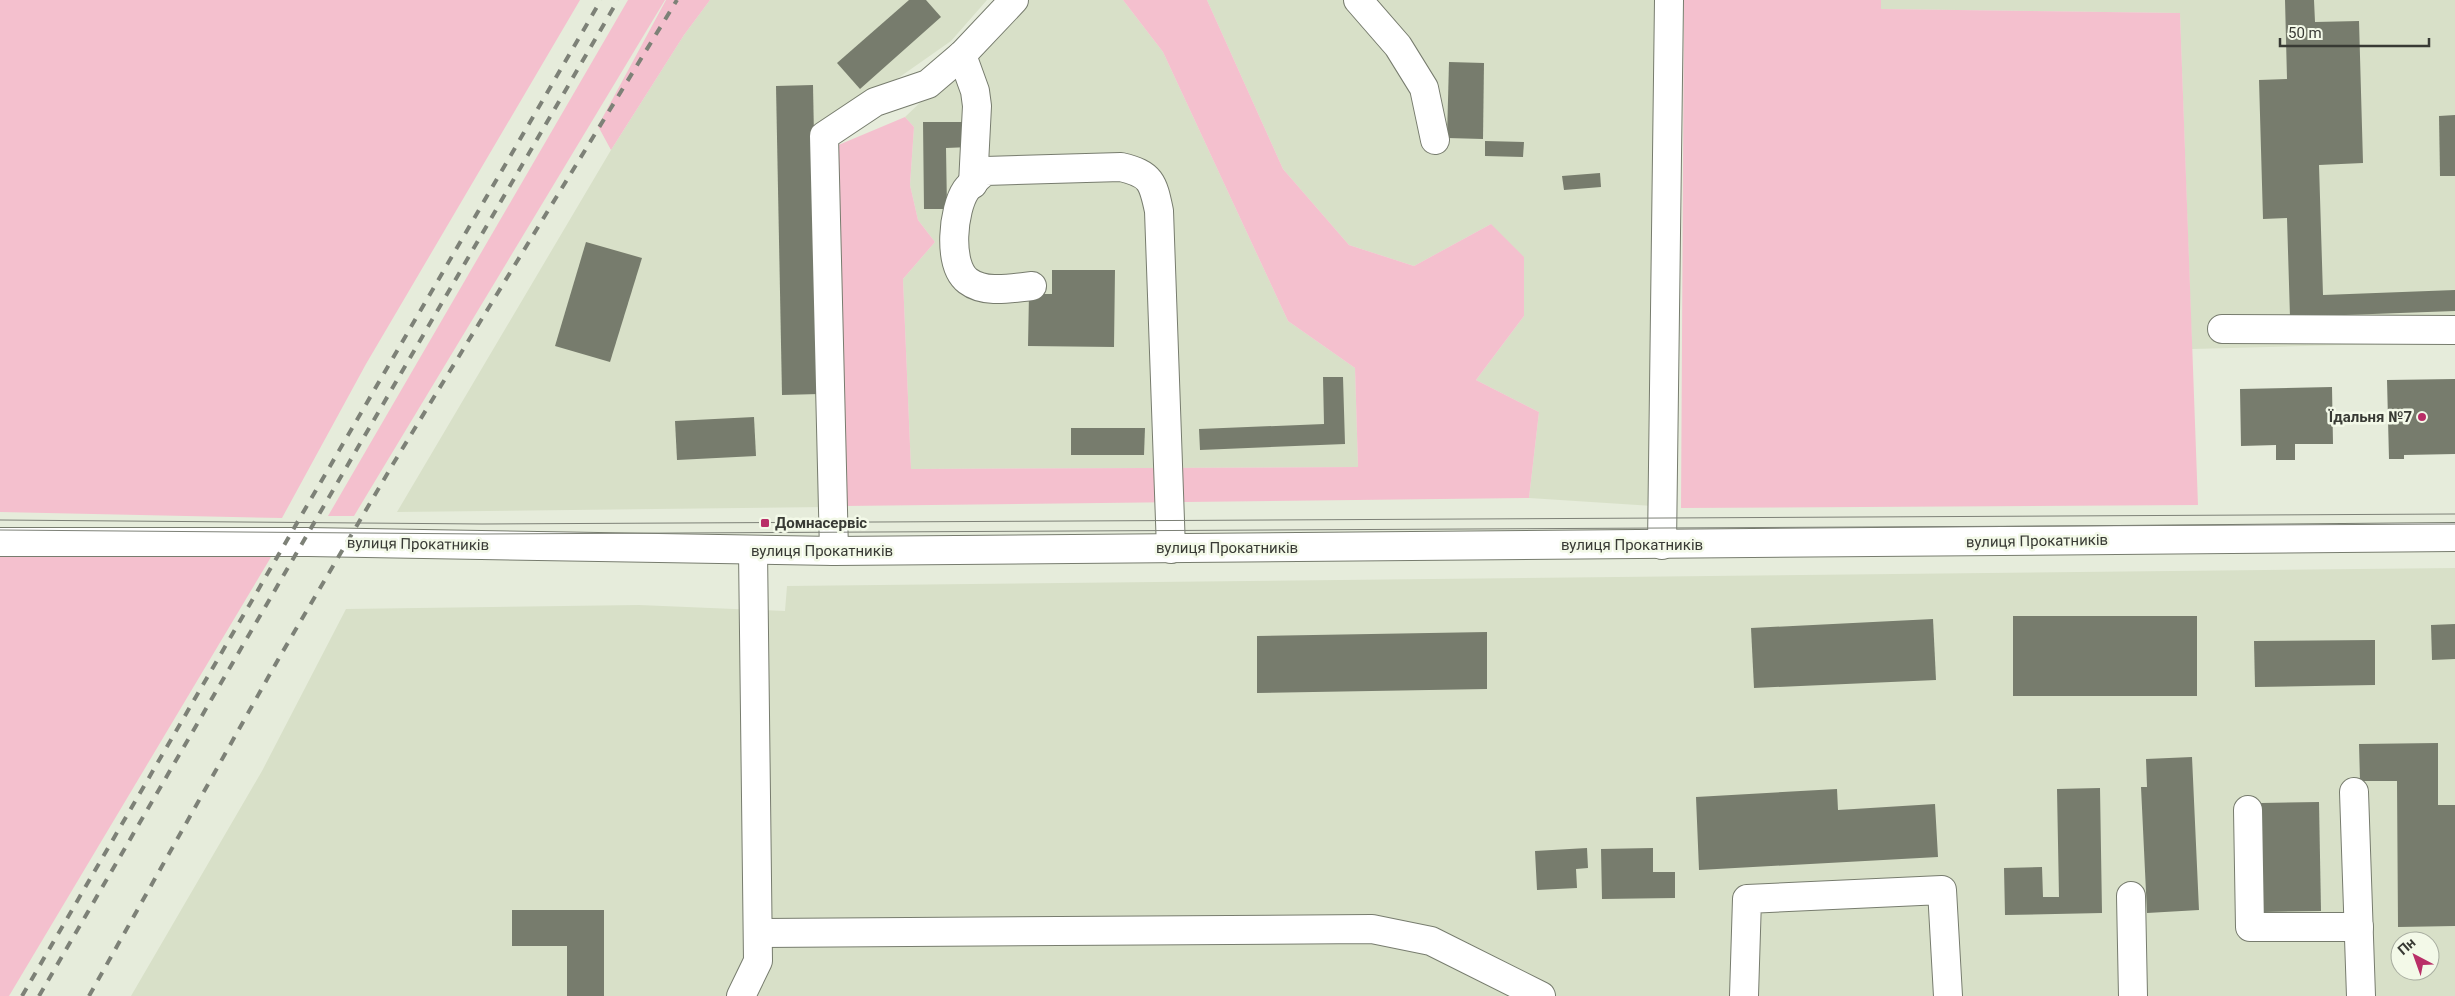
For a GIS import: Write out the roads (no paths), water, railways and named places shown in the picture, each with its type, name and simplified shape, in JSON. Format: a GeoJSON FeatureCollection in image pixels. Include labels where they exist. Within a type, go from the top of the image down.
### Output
{"type":"FeatureCollection","features":[{"type":"Feature","properties":{"kind":"street"},"geometry":{"type":"LineString","coordinates":[[834,551],[824,136],[875,102],[928,84],[962,55],[1014,0]]}},
{"type":"Feature","properties":{"kind":"street"},"geometry":{"type":"LineString","coordinates":[[1358,0],[1398,46],[1420,79],[1430,111],[1435,140]]}},
{"type":"Feature","properties":{"kind":"street"},"geometry":{"type":"LineString","coordinates":[[1662,545],[1670,0]]}},
{"type":"Feature","properties":{"kind":"street"},"geometry":{"type":"LineString","coordinates":[[962,55],[975,91],[977,106],[972,184]]}},
{"type":"Feature","properties":{"kind":"street"},"geometry":{"type":"LineString","coordinates":[[1032,286],[988,289],[967,281],[958,265],[954,246],[955,218],[966,190],[985,171],[1121,167],[1139,172],[1154,185],[1159,211],[1171,549]]}},
{"type":"Feature","properties":{"kind":"street"},"geometry":{"type":"LineString","coordinates":[[2222,329],[2455,330]]}},
{"type":"Feature","properties":{"kind":"street","name":"вулиця Прокатників"},"geometry":{"type":"LineString","coordinates":[[0,542],[308,542],[834,551],[2455,537]]}},
{"type":"Feature","properties":{"kind":"street"},"geometry":{"type":"LineString","coordinates":[[741,996],[758,961],[753,550]]}},
{"type":"Feature","properties":{"kind":"street"},"geometry":{"type":"LineString","coordinates":[[2354,792],[2361,996]]}},
{"type":"Feature","properties":{"kind":"street"},"geometry":{"type":"LineString","coordinates":[[2248,810],[2250,927],[2359,927]]}},
{"type":"Feature","properties":{"kind":"street"},"geometry":{"type":"LineString","coordinates":[[1744,996],[1747,899],[1942,890],[1948,996]]}},
{"type":"Feature","properties":{"kind":"street"},"geometry":{"type":"LineString","coordinates":[[2131,896],[2133,996]]}},
{"type":"Feature","properties":{"kind":"street"},"geometry":{"type":"LineString","coordinates":[[758,933],[1372,930],[1431,941],[1541,996]]}},
{"type":"Feature","properties":{"kind":"tram line"},"geometry":{"type":"LineString","coordinates":[[0,520],[482,524],[2455,514]]}},
{"type":"Feature","properties":{"kind":"tram line"},"geometry":{"type":"LineString","coordinates":[[0,530],[482,534],[2455,524]]}},
{"type":"Feature","properties":{"kind":"railway"},"geometry":{"type":"LineString","coordinates":[[22,996],[601,0]]}},
{"type":"Feature","properties":{"kind":"railway"},"geometry":{"type":"LineString","coordinates":[[39,996],[618,0]]}},
{"type":"Feature","properties":{"kind":"railway"},"geometry":{"type":"LineString","coordinates":[[89,996],[279,658],[393,464],[677,0]]}},
{"type":"Feature","properties":{"kind":"place","name":"Їдальня №7"},"geometry":{"type":"Point","coordinates":[2422,417]}},
{"type":"Feature","properties":{"kind":"place","name":"Домнасервіс"},"geometry":{"type":"Point","coordinates":[765,523]}}]}
